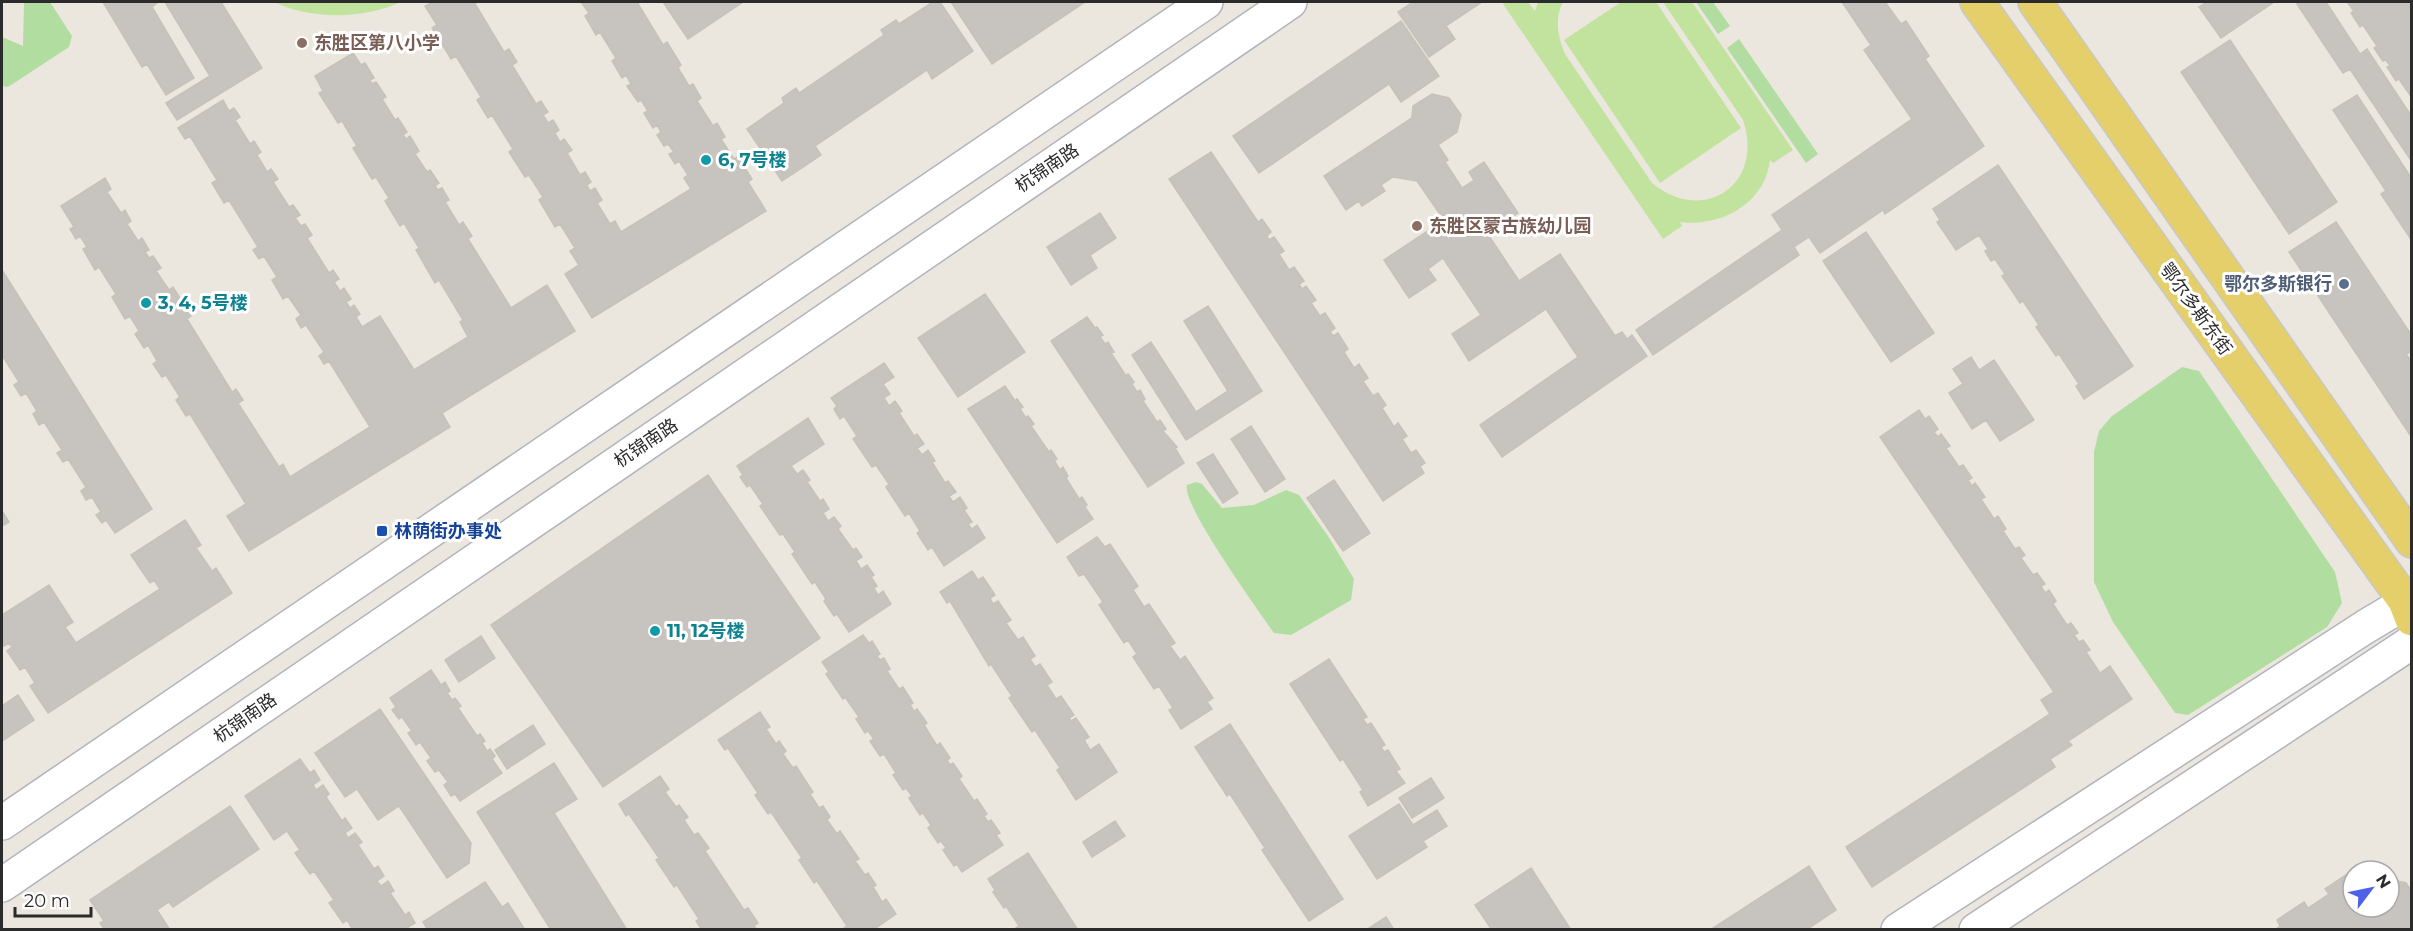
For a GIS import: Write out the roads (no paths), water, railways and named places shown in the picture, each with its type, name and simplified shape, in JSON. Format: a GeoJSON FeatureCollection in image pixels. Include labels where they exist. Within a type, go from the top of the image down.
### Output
{"type":"FeatureCollection","features":[{"type":"Feature","properties":{"kind":"main road"},"geometry":{"type":"LineString","coordinates":[[2,823],[1206,2]]}},
{"type":"Feature","properties":{"kind":"main road","name":"杭锦南路"},"geometry":{"type":"LineString","coordinates":[[2,885],[1290,2]]}},
{"type":"Feature","properties":{"kind":"main road","name":"鄂尔多斯东街"},"geometry":{"type":"LineString","coordinates":[[1977,2],[2409,606]]}},
{"type":"Feature","properties":{"kind":"main road"},"geometry":{"type":"LineString","coordinates":[[2035,2],[2412,541]]}},
{"type":"Feature","properties":{"kind":"main road"},"geometry":{"type":"LineString","coordinates":[[1898,930],[2409,606]]}},
{"type":"Feature","properties":{"kind":"main road"},"geometry":{"type":"LineString","coordinates":[[1976,930],[2412,642]]}},
{"type":"Feature","properties":{"kind":"place","name":"东胜区第八小学"},"geometry":{"type":"Point","coordinates":[302,43]}},
{"type":"Feature","properties":{"kind":"place","name":"6, 7号楼"},"geometry":{"type":"Point","coordinates":[706,160]}},
{"type":"Feature","properties":{"kind":"place","name":"东胜区蒙古族幼儿园"},"geometry":{"type":"Point","coordinates":[1417,226]}},
{"type":"Feature","properties":{"kind":"place","name":"鄂尔多斯银行"},"geometry":{"type":"Point","coordinates":[2344,284]}},
{"type":"Feature","properties":{"kind":"place","name":"3, 4, 5号楼"},"geometry":{"type":"Point","coordinates":[146,303]}},
{"type":"Feature","properties":{"kind":"place","name":"林荫街办事处"},"geometry":{"type":"Point","coordinates":[382,531]}},
{"type":"Feature","properties":{"kind":"place","name":"11, 12号楼"},"geometry":{"type":"Point","coordinates":[655,631]}}]}
